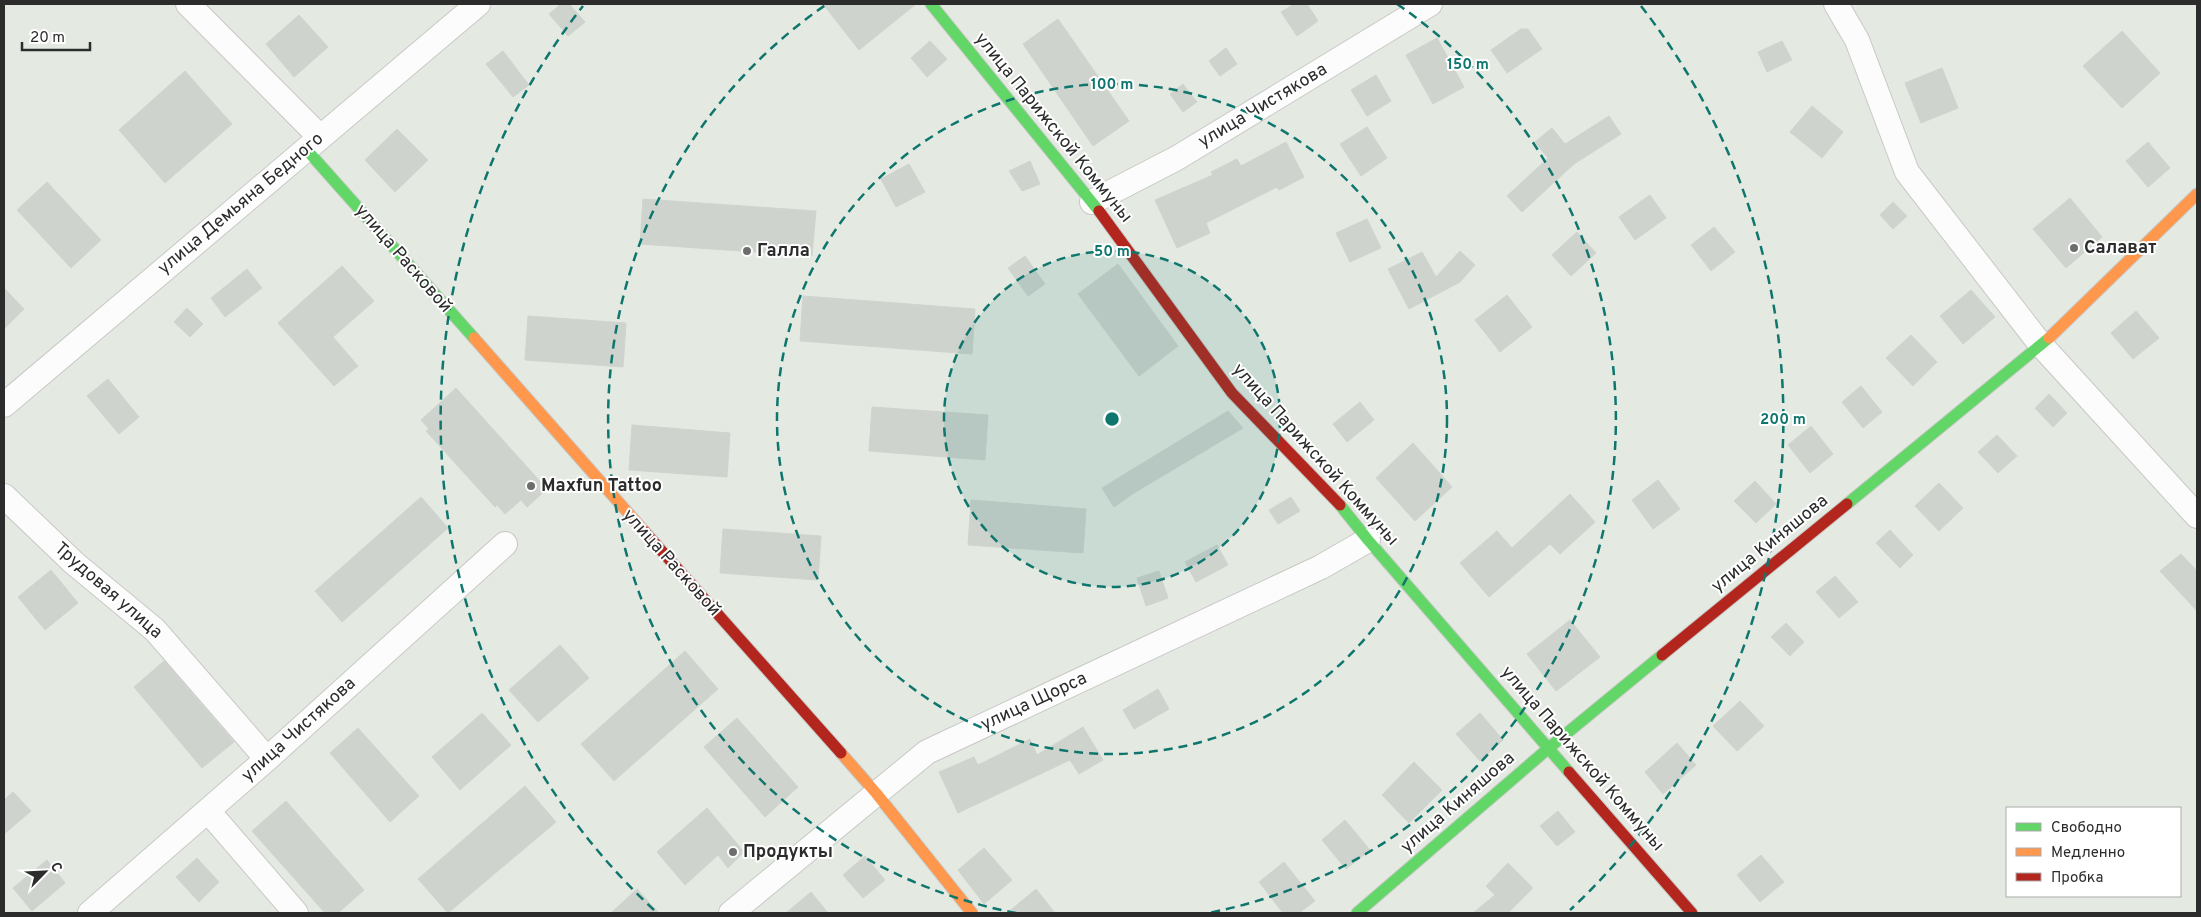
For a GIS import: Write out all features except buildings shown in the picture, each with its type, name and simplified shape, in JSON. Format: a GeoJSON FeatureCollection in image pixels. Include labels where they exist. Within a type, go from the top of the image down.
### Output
{"type":"FeatureCollection","features":[{"type":"Feature","properties":{"kind":"street","name":"улица Расковой"},"geometry":{"type":"LineString","coordinates":[[188,4],[313,143],[876,793],[972,913]]}},
{"type":"Feature","properties":{"kind":"street","name":"улица Демьяна Бедного"},"geometry":{"type":"LineString","coordinates":[[4,405],[478,4]]}},
{"type":"Feature","properties":{"kind":"street","name":"улица Парижской Коммуны"},"geometry":{"type":"LineString","coordinates":[[931,4],[1092,202],[1232,392],[1333,496],[1368,540],[1550,747],[1692,913]]}},
{"type":"Feature","properties":{"kind":"street","name":"улица Чистякова"},"geometry":{"type":"LineString","coordinates":[[1092,202],[1177,158],[1430,4]]}},
{"type":"Feature","properties":{"kind":"street"},"geometry":{"type":"LineString","coordinates":[[1836,4],[1857,40],[1907,172],[2041,345],[2197,516]]}},
{"type":"Feature","properties":{"kind":"street","name":"улица Киняшова"},"geometry":{"type":"LineString","coordinates":[[1357,913],[1550,747],[2041,345],[2197,194]]}},
{"type":"Feature","properties":{"kind":"street","name":"Трудовая улица"},"geometry":{"type":"LineString","coordinates":[[4,496],[74,563],[155,630],[267,759]]}},
{"type":"Feature","properties":{"kind":"street","name":"улица Щорса"},"geometry":{"type":"LineString","coordinates":[[731,913],[927,752],[1321,567],[1368,540]]}},
{"type":"Feature","properties":{"kind":"street","name":"улица Чистякова"},"geometry":{"type":"LineString","coordinates":[[90,913],[267,759],[505,544]]}},
{"type":"Feature","properties":{"kind":"street"},"geometry":{"type":"LineString","coordinates":[[208,811],[296,913]]}},
{"type":"Feature","properties":{"kind":"traffic: fast"},"geometry":{"type":"LineString","coordinates":[[931,4],[1099,211]]}},
{"type":"Feature","properties":{"kind":"traffic: fast"},"geometry":{"type":"LineString","coordinates":[[306,149],[474,338]]}},
{"type":"Feature","properties":{"kind":"traffic: fast"},"geometry":{"type":"LineString","coordinates":[[1847,504],[2049,338]]}},
{"type":"Feature","properties":{"kind":"traffic: fast"},"geometry":{"type":"LineString","coordinates":[[1340,505],[1368,540],[1569,772]]}},
{"type":"Feature","properties":{"kind":"traffic: fast"},"geometry":{"type":"LineString","coordinates":[[1357,913],[1550,747],[1662,655]]}},
{"type":"Feature","properties":{"kind":"traffic: slow"},"geometry":{"type":"LineString","coordinates":[[2049,338],[2197,194]]}},
{"type":"Feature","properties":{"kind":"traffic: slow"},"geometry":{"type":"LineString","coordinates":[[474,338],[644,531]]}},
{"type":"Feature","properties":{"kind":"traffic: slow"},"geometry":{"type":"LineString","coordinates":[[841,753],[876,793],[972,913]]}},
{"type":"Feature","properties":{"kind":"traffic: jam"},"geometry":{"type":"LineString","coordinates":[[1099,211],[1232,393],[1340,505]]}},
{"type":"Feature","properties":{"kind":"traffic: jam"},"geometry":{"type":"LineString","coordinates":[[1662,655],[1847,504]]}},
{"type":"Feature","properties":{"kind":"traffic: jam"},"geometry":{"type":"LineString","coordinates":[[644,531],[841,753]]}},
{"type":"Feature","properties":{"kind":"traffic: jam"},"geometry":{"type":"LineString","coordinates":[[1569,772],[1692,913]]}},
{"type":"Feature","properties":{"kind":"place","name":"Салават"},"geometry":{"type":"Point","coordinates":[2074,248]}},
{"type":"Feature","properties":{"kind":"place","name":"Галла"},"geometry":{"type":"Point","coordinates":[747,251]}},
{"type":"Feature","properties":{"kind":"place","name":"Maxfun Tattoo"},"geometry":{"type":"Point","coordinates":[531,486]}},
{"type":"Feature","properties":{"kind":"place","name":"Продукты"},"geometry":{"type":"Point","coordinates":[733,852]}}]}
